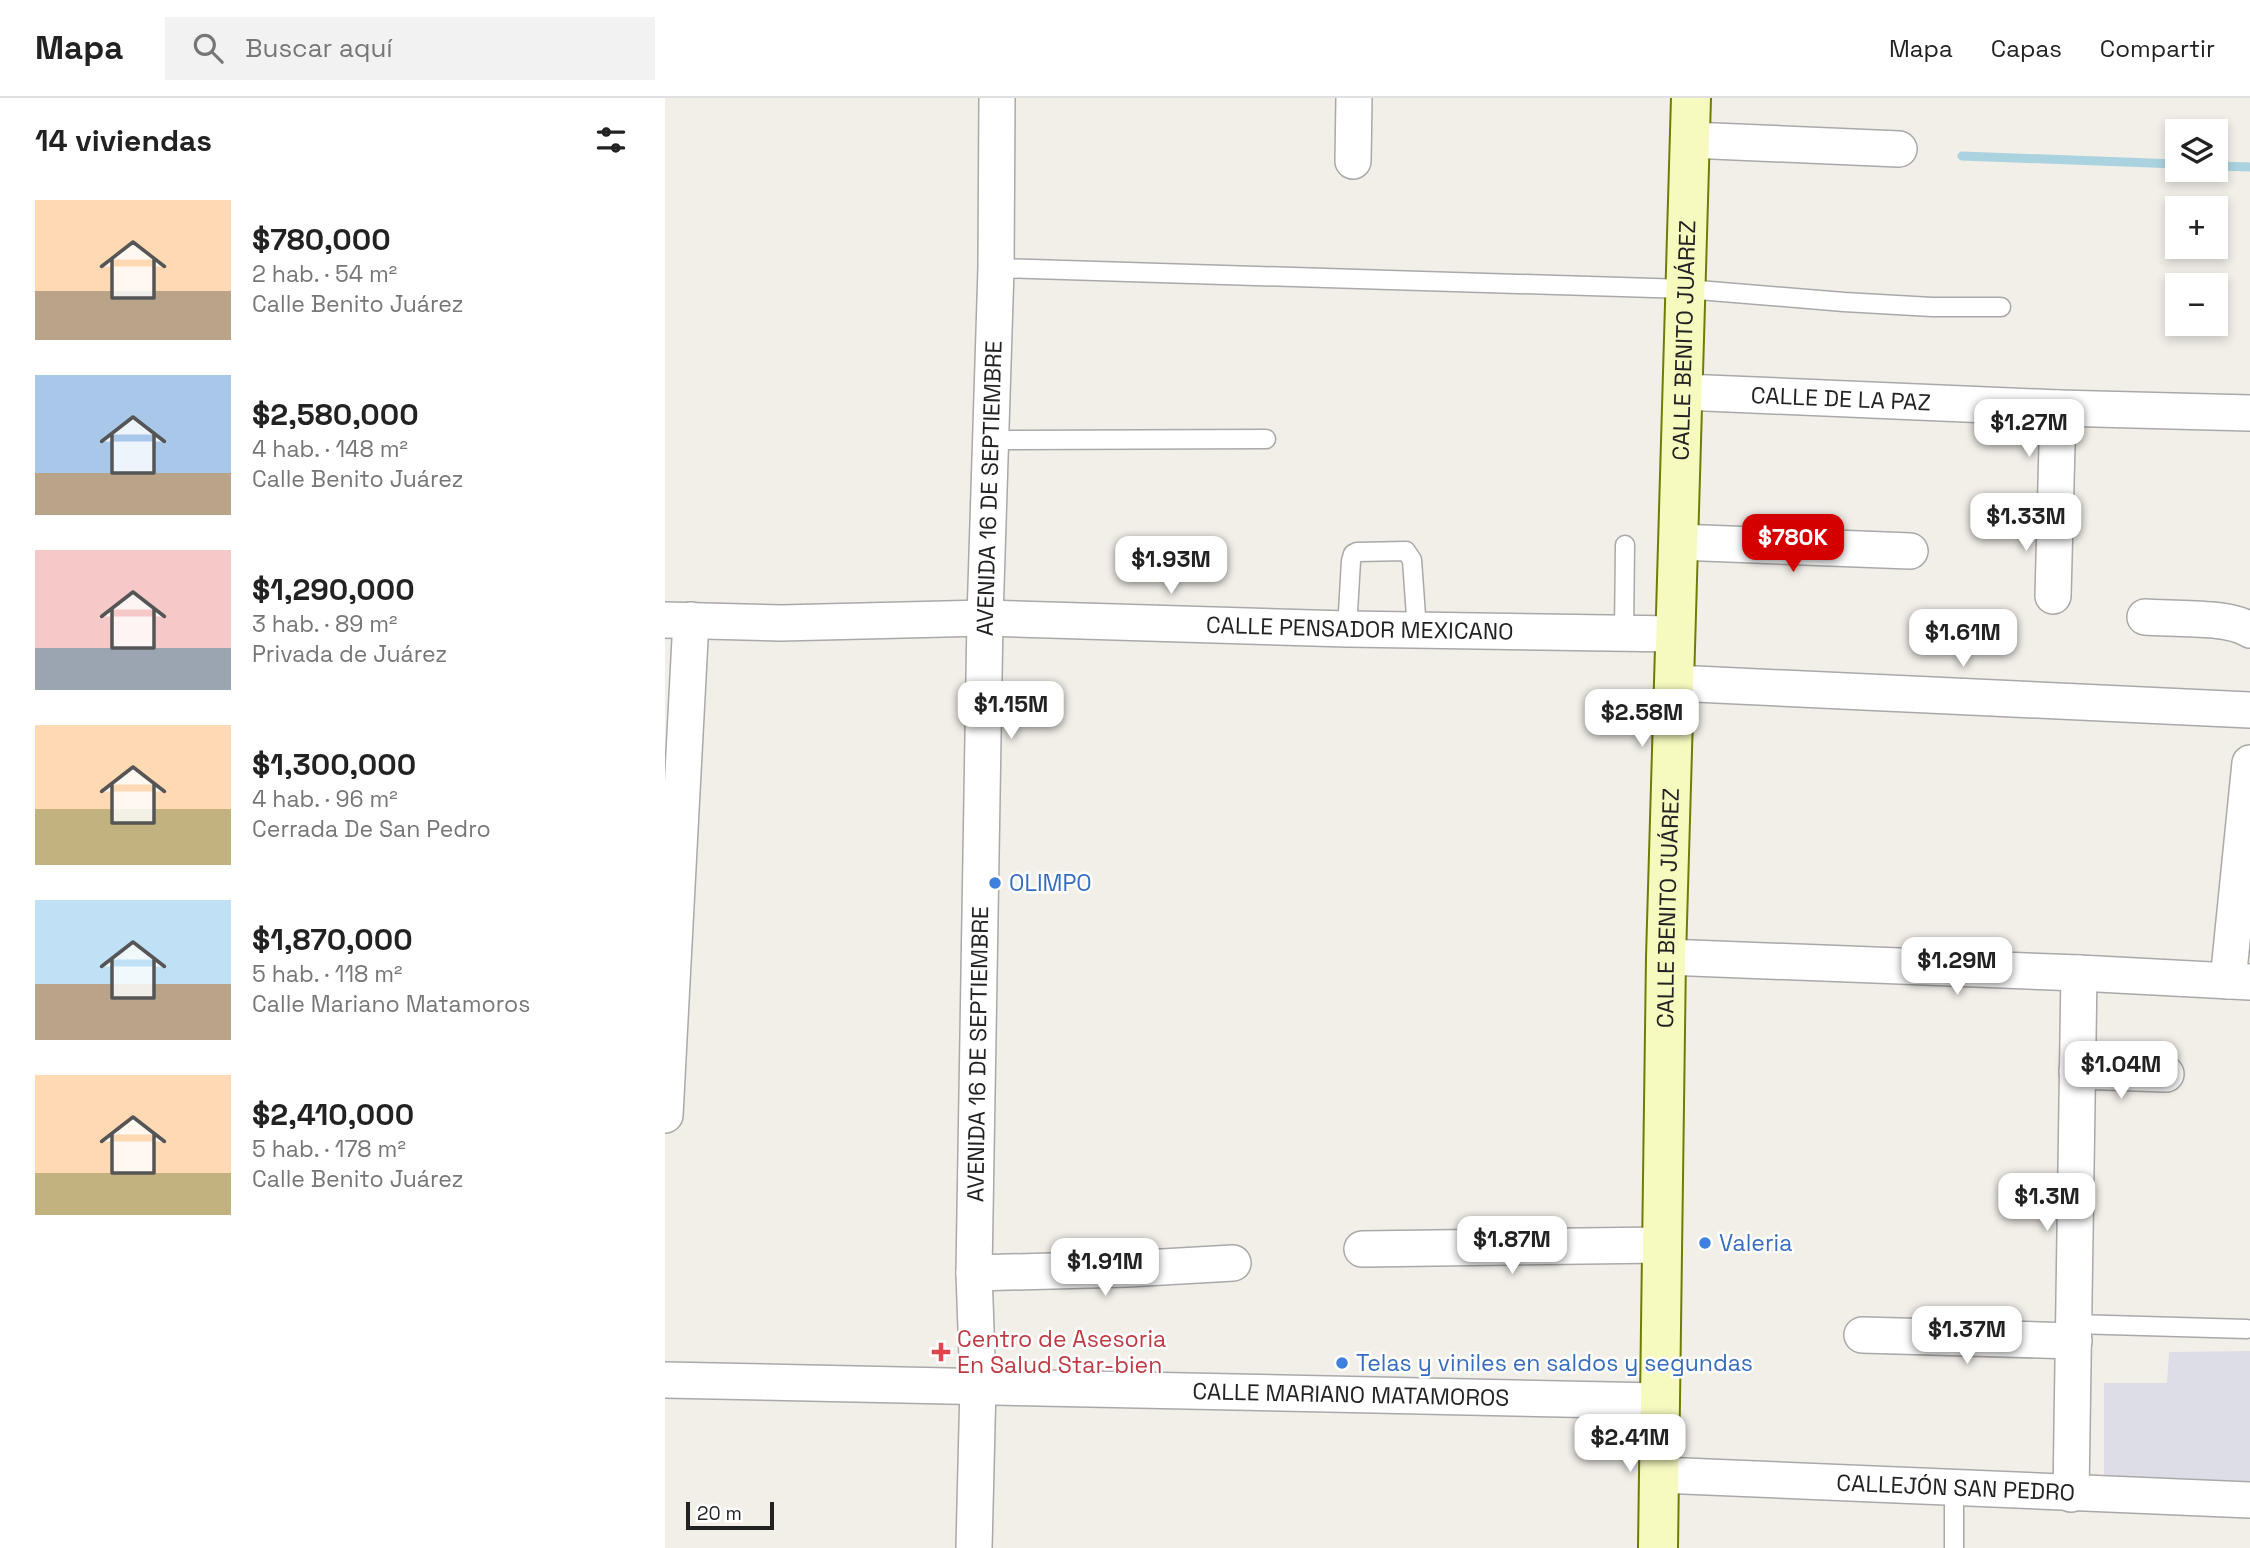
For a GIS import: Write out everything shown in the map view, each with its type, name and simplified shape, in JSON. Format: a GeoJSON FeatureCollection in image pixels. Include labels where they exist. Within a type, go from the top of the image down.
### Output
{"type":"FeatureCollection","features":[{"type":"Feature","properties":{"kind":"main road","name":"CALLE BENITO JUÁREZ"},"geometry":{"type":"LineString","coordinates":[[1658,1548],[1666,957],[1691,98]]}},
{"type":"Feature","properties":{"kind":"street","name":"AVENIDA 16 DE SEPTIEMBRE"},"geometry":{"type":"LineString","coordinates":[[974,1548],[978,1385],[974,1273],[985,618],[996,268],[997,98]]}},
{"type":"Feature","properties":{"kind":"street"},"geometry":{"type":"LineString","coordinates":[[1353,161],[1354,98]]}},
{"type":"Feature","properties":{"kind":"street"},"geometry":{"type":"LineString","coordinates":[[1690,140],[1899,149]]}},
{"type":"Feature","properties":{"kind":"street","name":"CALLE DE LA PAZ"},"geometry":{"type":"LineString","coordinates":[[1683,392],[2058,408],[2250,413]]}},
{"type":"Feature","properties":{"kind":"street"},"geometry":{"type":"LineString","coordinates":[[2053,596],[2058,408]]}},
{"type":"Feature","properties":{"kind":"street"},"geometry":{"type":"LineString","coordinates":[[1678,542],[1910,551]]}},
{"type":"Feature","properties":{"kind":"street"},"geometry":{"type":"LineString","coordinates":[[2145,617],[2222,621],[2241,624],[2250,630]]}},
{"type":"Feature","properties":{"kind":"street","name":"CALLE PENSADOR MEXICANO"},"geometry":{"type":"LineString","coordinates":[[678,620],[781,623],[985,618],[1347,629],[1675,634]]}},
{"type":"Feature","properties":{"kind":"street"},"geometry":{"type":"LineString","coordinates":[[665,1115],[678,620]]}},
{"type":"Feature","properties":{"kind":"street"},"geometry":{"type":"LineString","coordinates":[[1674,683],[2250,710]]}},
{"type":"Feature","properties":{"kind":"street"},"geometry":{"type":"LineString","coordinates":[[1666,957],[2239,982],[2250,763]]}},
{"type":"Feature","properties":{"kind":"street"},"geometry":{"type":"LineString","coordinates":[[2071,1494],[2079,974]]}},
{"type":"Feature","properties":{"kind":"street"},"geometry":{"type":"LineString","coordinates":[[2077,1072],[2166,1074]]}},
{"type":"Feature","properties":{"kind":"street"},"geometry":{"type":"LineString","coordinates":[[1362,1249],[1662,1245]]}},
{"type":"Feature","properties":{"kind":"street"},"geometry":{"type":"LineString","coordinates":[[974,1273],[1233,1263]]}},
{"type":"Feature","properties":{"kind":"street"},"geometry":{"type":"LineString","coordinates":[[1862,1335],[2074,1332]]}},
{"type":"Feature","properties":{"kind":"street","name":"CALLE MARIANO MATAMOROS"},"geometry":{"type":"LineString","coordinates":[[665,1380],[1660,1401]]}},
{"type":"Feature","properties":{"kind":"street","name":"CALLEJÓN SAN PEDRO"},"geometry":{"type":"LineString","coordinates":[[1660,1475],[2250,1500]]}},
{"type":"Feature","properties":{"kind":"lane"},"geometry":{"type":"LineString","coordinates":[[996,268],[1686,289],[1844,302],[1932,307],[2001,307]]}},
{"type":"Feature","properties":{"kind":"lane"},"geometry":{"type":"LineString","coordinates":[[990,440],[1266,439]]}},
{"type":"Feature","properties":{"kind":"lane"},"geometry":{"type":"LineString","coordinates":[[1624,633],[1625,545]]}},
{"type":"Feature","properties":{"kind":"lane"},"geometry":{"type":"LineString","coordinates":[[1347,629],[1350,561],[1353,554],[1406,551],[1412,560],[1417,630]]}},
{"type":"Feature","properties":{"kind":"lane"},"geometry":{"type":"LineString","coordinates":[[2074,1332],[2247,1329]]}},
{"type":"Feature","properties":{"kind":"lane"},"geometry":{"type":"LineString","coordinates":[[1954,1488],[1954,1548]]}},
{"type":"Feature","properties":{"kind":"shaded area"},"geometry":{"type":"Polygon","coordinates":[[[2250,1351],[2250,1492],[2104,1485],[2104,1383],[2167,1383],[2169,1352],[2250,1351]]]}},
{"type":"Feature","properties":{"kind":"waterway"},"geometry":{"type":"LineString","coordinates":[[1962,156],[2165,164]]}},
{"type":"Feature","properties":{"kind":"waterway"},"geometry":{"type":"LineString","coordinates":[[2228,166],[2250,167]]}},
{"type":"Feature","properties":{"kind":"place","name":"OLIMPO"},"geometry":{"type":"Point","coordinates":[995,883]}},
{"type":"Feature","properties":{"kind":"place","name":"Valeria"},"geometry":{"type":"Point","coordinates":[1705,1243]}},
{"type":"Feature","properties":{"kind":"place","name":"Centro de Asesoria En Salud Star-bien"},"geometry":{"type":"Point","coordinates":[941,1352]}},
{"type":"Feature","properties":{"kind":"place","name":"Telas y viniles en saldos y segundas"},"geometry":{"type":"Point","coordinates":[1342,1363]}}]}
